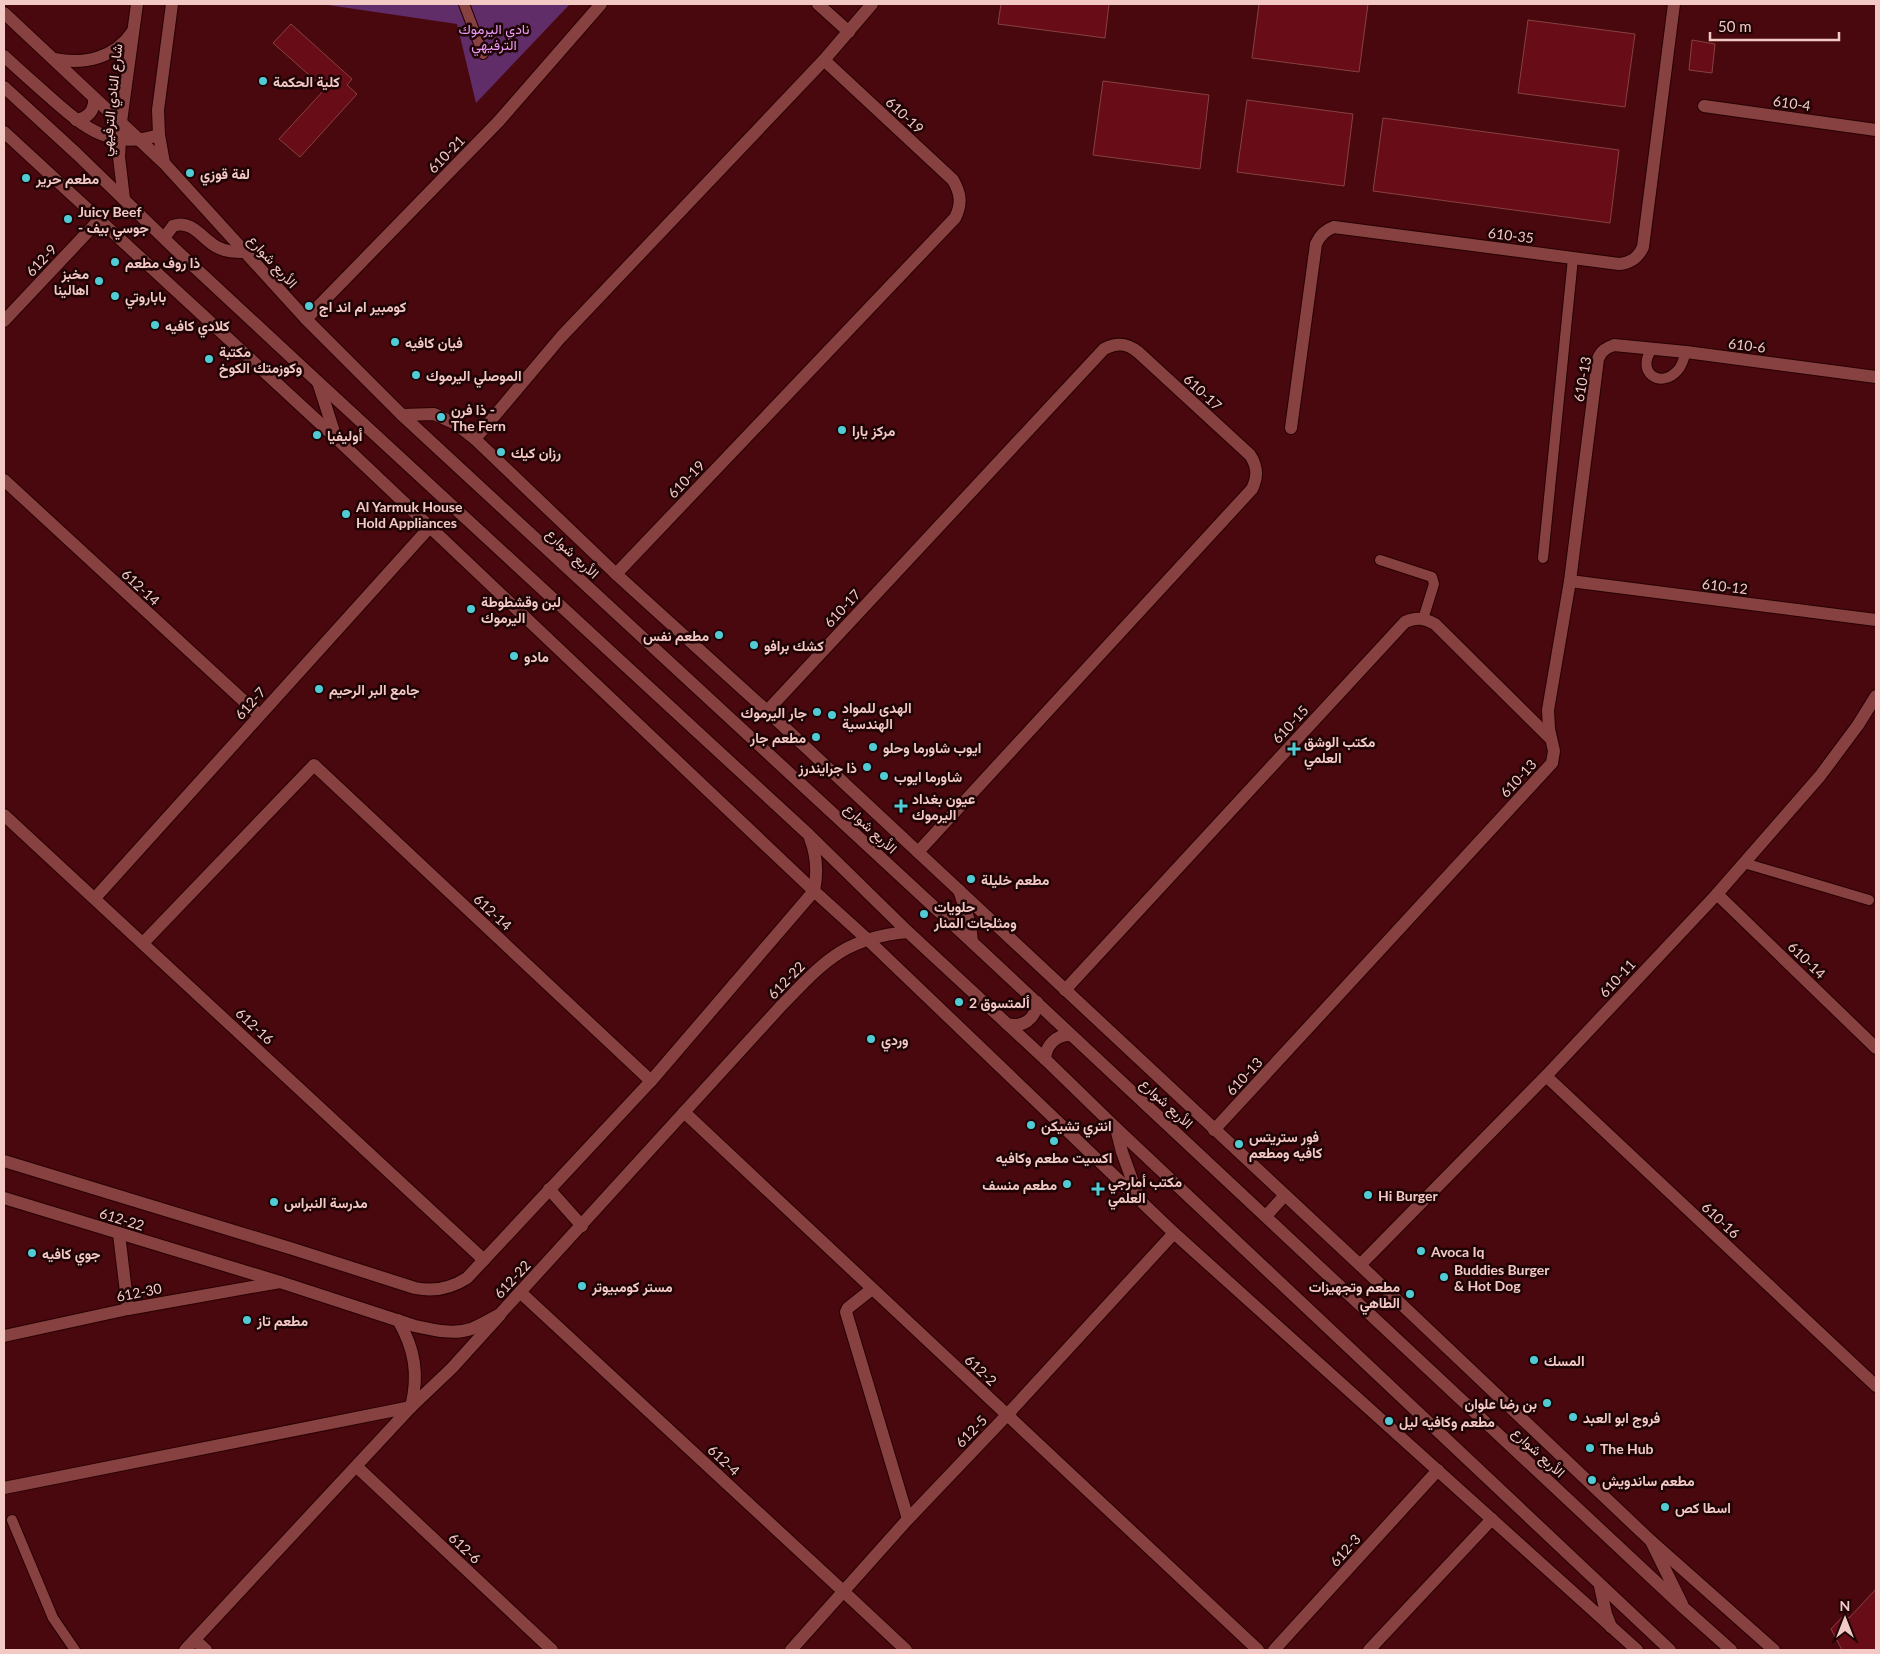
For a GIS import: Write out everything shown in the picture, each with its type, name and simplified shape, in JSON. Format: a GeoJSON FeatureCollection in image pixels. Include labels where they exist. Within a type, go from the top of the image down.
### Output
{"type":"FeatureCollection","features":[{"type":"Feature","properties":{"kind":"street","name":"شارع النادي الترفيهي"},"geometry":{"type":"LineString","coordinates":[[124,199],[119,158],[121,122],[137,4]]}},
{"type":"Feature","properties":{"kind":"street"},"geometry":{"type":"LineString","coordinates":[[164,163],[159,135],[158,110],[172,4]]}},
{"type":"Feature","properties":{"kind":"street","name":"610-21"},"geometry":{"type":"LineString","coordinates":[[306,319],[498,122],[601,4]]}},
{"type":"Feature","properties":{"kind":"street"},"geometry":{"type":"LineString","coordinates":[[818,4],[849,32]]}},
{"type":"Feature","properties":{"kind":"street"},"geometry":{"type":"LineString","coordinates":[[476,439],[561,337],[824,60],[872,4]]}},
{"type":"Feature","properties":{"kind":"street","name":"610-35"},"geometry":{"type":"LineString","coordinates":[[1291,428],[1316,244],[1328,229],[1334,227],[1619,264],[1625,264],[1636,258],[1643,247],[1674,4]]}},
{"type":"Feature","properties":{"kind":"street","name":"الأربع شوارع"},"geometry":{"type":"LineString","coordinates":[[4,14],[164,163],[306,319],[402,415],[1037,1002],[1070,1036],[1266,1216],[1731,1650]]}},
{"type":"Feature","properties":{"kind":"street"},"geometry":{"type":"LineString","coordinates":[[54,59],[80,62],[106,55],[127,39],[134,28]]}},
{"type":"Feature","properties":{"kind":"street"},"geometry":{"type":"LineString","coordinates":[[4,56],[89,130],[120,140],[139,140],[159,135]]}},
{"type":"Feature","properties":{"kind":"street","name":"610-19"},"geometry":{"type":"LineString","coordinates":[[616,574],[955,218],[959,209],[960,199],[954,180],[824,60]]}},
{"type":"Feature","properties":{"kind":"street"},"geometry":{"type":"LineString","coordinates":[[4,87],[318,382],[808,834],[908,932],[1046,1059],[1116,1128],[1670,1650]]}},
{"type":"Feature","properties":{"kind":"street"},"geometry":{"type":"LineString","coordinates":[[76,120],[90,114],[93,109],[94,98]]}},
{"type":"Feature","properties":{"kind":"street","name":"610-4"},"geometry":{"type":"LineString","coordinates":[[1704,106],[1876,130]]}},
{"type":"Feature","properties":{"kind":"street"},"geometry":{"type":"LineString","coordinates":[[4,132],[336,438],[814,891],[867,938],[1174,1233],[1636,1650]]}},
{"type":"Feature","properties":{"kind":"street","name":"612-9"},"geometry":{"type":"LineString","coordinates":[[4,321],[99,220]]}},
{"type":"Feature","properties":{"kind":"street"},"geometry":{"type":"LineString","coordinates":[[164,238],[172,226],[184,224],[216,246],[233,252],[245,252]]}},
{"type":"Feature","properties":{"kind":"street","name":"610-17"},"geometry":{"type":"LineString","coordinates":[[767,711],[1104,349],[1122,344],[1133,348],[1250,455],[1256,468],[1257,476],[1252,490],[918,852]]}},
{"type":"Feature","properties":{"kind":"street","name":"610-6"},"geometry":{"type":"LineString","coordinates":[[1614,345],[1686,352],[1876,377]]}},
{"type":"Feature","properties":{"kind":"street","name":"610-13"},"geometry":{"type":"LineString","coordinates":[[1214,1130],[1552,763],[1554,751],[1548,710],[1570,581],[1598,359],[1604,350],[1614,345]]}},
{"type":"Feature","properties":{"kind":"street"},"geometry":{"type":"LineString","coordinates":[[318,382],[336,438]]}},
{"type":"Feature","properties":{"kind":"street"},"geometry":{"type":"LineString","coordinates":[[402,415],[434,414],[456,424],[476,439],[616,574],[767,711],[959,890],[1360,1265],[1651,1541],[1774,1650]]}},
{"type":"Feature","properties":{"kind":"street","name":"612-14"},"geometry":{"type":"LineString","coordinates":[[4,480],[259,716]]}},
{"type":"Feature","properties":{"kind":"street","name":"612-7"},"geometry":{"type":"LineString","coordinates":[[95,898],[429,528]]}},
{"type":"Feature","properties":{"kind":"street","name":"610-12"},"geometry":{"type":"LineString","coordinates":[[1570,581],[1876,620]]}},
{"type":"Feature","properties":{"kind":"street","name":"610-15"},"geometry":{"type":"LineString","coordinates":[[1065,990],[1400,625],[1411,619],[1423,619]]}},
{"type":"Feature","properties":{"kind":"street"},"geometry":{"type":"LineString","coordinates":[[1423,619],[1435,624],[1551,739]]}},
{"type":"Feature","properties":{"kind":"street","name":"610-11"},"geometry":{"type":"LineString","coordinates":[[1360,1265],[1546,1076],[1716,894],[1820,776],[1858,726],[1876,696]]}},
{"type":"Feature","properties":{"kind":"street","name":"612-14"},"geometry":{"type":"LineString","coordinates":[[143,943],[314,765],[650,1081]]}},
{"type":"Feature","properties":{"kind":"street","name":"612-16"},"geometry":{"type":"LineString","coordinates":[[4,815],[484,1260]]}},
{"type":"Feature","properties":{"kind":"street"},"geometry":{"type":"LineString","coordinates":[[808,834],[816,862],[814,891]]}},
{"type":"Feature","properties":{"kind":"street"},"geometry":{"type":"LineString","coordinates":[[959,890],[970,924],[972,942]]}},
{"type":"Feature","properties":{"kind":"street","name":"612-22"},"geometry":{"type":"LineString","coordinates":[[4,1161],[424,1290],[442,1290],[459,1284],[484,1260],[650,1081],[814,891]]}},
{"type":"Feature","properties":{"kind":"street","name":"610-14"},"geometry":{"type":"LineString","coordinates":[[1716,894],[1876,1048]]}},
{"type":"Feature","properties":{"kind":"street","name":"612-22"},"geometry":{"type":"LineString","coordinates":[[4,1198],[433,1330],[452,1331],[470,1329],[500,1314],[781,1006],[822,965],[852,944],[867,938],[908,932]]}},
{"type":"Feature","properties":{"kind":"street"},"geometry":{"type":"LineString","coordinates":[[1007,1024],[1018,1025],[1028,1021],[1035,1013],[1037,1002]]}},
{"type":"Feature","properties":{"kind":"street"},"geometry":{"type":"LineString","coordinates":[[1046,1059],[1047,1050],[1053,1042],[1061,1037],[1070,1036]]}},
{"type":"Feature","properties":{"kind":"street","name":"610-16"},"geometry":{"type":"LineString","coordinates":[[1546,1076],[1876,1386]]}},
{"type":"Feature","properties":{"kind":"street","name":"612-2"},"geometry":{"type":"LineString","coordinates":[[684,1112],[1258,1650]]}},
{"type":"Feature","properties":{"kind":"street"},"geometry":{"type":"LineString","coordinates":[[1116,1128],[1139,1199]]}},
{"type":"Feature","properties":{"kind":"street"},"geometry":{"type":"LineString","coordinates":[[549,1189],[582,1226]]}},
{"type":"Feature","properties":{"kind":"street"},"geometry":{"type":"LineString","coordinates":[[1266,1216],[1284,1195]]}},
{"type":"Feature","properties":{"kind":"street","name":"612-5"},"geometry":{"type":"LineString","coordinates":[[791,1650],[908,1519],[1007,1415],[1174,1233]]}},
{"type":"Feature","properties":{"kind":"street"},"geometry":{"type":"LineString","coordinates":[[119,1234],[128,1309]]}},
{"type":"Feature","properties":{"kind":"street","name":"612-30"},"geometry":{"type":"LineString","coordinates":[[4,1336],[128,1309],[280,1282]]}},
{"type":"Feature","properties":{"kind":"street"},"geometry":{"type":"LineString","coordinates":[[872,1289],[848,1308],[846,1312],[908,1519]]}},
{"type":"Feature","properties":{"kind":"street","name":"612-4"},"geometry":{"type":"LineString","coordinates":[[520,1292],[906,1650]]}},
{"type":"Feature","properties":{"kind":"street"},"geometry":{"type":"LineString","coordinates":[[185,1650],[411,1407],[452,1368],[500,1314]]}},
{"type":"Feature","properties":{"kind":"street"},"geometry":{"type":"LineString","coordinates":[[398,1320],[412,1347],[415,1362],[416,1377],[411,1407]]}},
{"type":"Feature","properties":{"kind":"street"},"geometry":{"type":"LineString","coordinates":[[4,1488],[411,1407]]}},
{"type":"Feature","properties":{"kind":"street","name":"612-6"},"geometry":{"type":"LineString","coordinates":[[357,1467],[552,1650]]}},
{"type":"Feature","properties":{"kind":"street","name":"612-3"},"geometry":{"type":"LineString","coordinates":[[1274,1650],[1438,1470]]}},
{"type":"Feature","properties":{"kind":"street"},"geometry":{"type":"LineString","coordinates":[[1369,1650],[1492,1519]]}},
{"type":"Feature","properties":{"kind":"street"},"geometry":{"type":"LineString","coordinates":[[1651,1541],[1684,1608]]}},
{"type":"Feature","properties":{"kind":"street"},"geometry":{"type":"LineString","coordinates":[[1600,1586],[1611,1627]]}},
{"type":"Feature","properties":{"kind":"street"},"geometry":{"type":"LineString","coordinates":[[195,1640],[206,1650]]}},
{"type":"Feature","properties":{"kind":"lane"},"geometry":{"type":"LineString","coordinates":[[464,4],[483,54]]}},
{"type":"Feature","properties":{"kind":"lane"},"geometry":{"type":"LineString","coordinates":[[1543,558],[1573,258]]}},
{"type":"Feature","properties":{"kind":"lane"},"geometry":{"type":"LineString","coordinates":[[1652,349],[1646,364],[1647,371],[1658,379],[1676,373],[1686,352]]}},
{"type":"Feature","properties":{"kind":"lane"},"geometry":{"type":"LineString","coordinates":[[1380,560],[1432,577],[1434,584],[1423,619]]}},
{"type":"Feature","properties":{"kind":"lane"},"geometry":{"type":"LineString","coordinates":[[1744,863],[1869,900]]}},
{"type":"Feature","properties":{"kind":"lane"},"geometry":{"type":"LineString","coordinates":[[12,1520],[53,1618],[76,1650]]}},
{"type":"Feature","properties":{"kind":"green space","name":"نادي اليرموك الترفيهي"},"geometry":{"type":"Polygon","coordinates":[[[321,4],[570,4],[476,103],[457,24],[321,4]]]}},
{"type":"Feature","properties":{"kind":"building"},"geometry":{"type":"Polygon","coordinates":[[[1001,4],[1109,4],[1105,38],[998,24],[1001,4]]]}},
{"type":"Feature","properties":{"kind":"building"},"geometry":{"type":"Polygon","coordinates":[[[1259,4],[1368,4],[1359,72],[1252,58],[1259,4]]]}},
{"type":"Feature","properties":{"kind":"building"},"geometry":{"type":"Polygon","coordinates":[[[1528,20],[1635,34],[1625,107],[1518,93],[1528,20]]]}},
{"type":"Feature","properties":{"kind":"building"},"geometry":{"type":"Polygon","coordinates":[[[291,24],[352,79],[347,85],[357,94],[300,157],[279,139],[325,89],[273,43],[291,24]]]}},
{"type":"Feature","properties":{"kind":"building"},"geometry":{"type":"Polygon","coordinates":[[[1692,40],[1715,44],[1712,73],[1689,70],[1692,40]]]}},
{"type":"Feature","properties":{"kind":"building"},"geometry":{"type":"Polygon","coordinates":[[[1103,81],[1209,95],[1200,169],[1093,155],[1103,81]]]}},
{"type":"Feature","properties":{"kind":"building"},"geometry":{"type":"Polygon","coordinates":[[[1247,100],[1353,114],[1344,186],[1237,172],[1247,100]]]}},
{"type":"Feature","properties":{"kind":"building"},"geometry":{"type":"Polygon","coordinates":[[[1383,118],[1619,150],[1610,223],[1373,191],[1383,118]]]}},
{"type":"Feature","properties":{"kind":"building"},"geometry":{"type":"Polygon","coordinates":[[[1876,1589],[1876,1650],[1842,1650],[1831,1629],[1845,1614],[1849,1618],[1876,1589]]]}},
{"type":"Feature","properties":{"kind":"place","name":"كلية الحكمة"},"geometry":{"type":"Point","coordinates":[263,81]}},
{"type":"Feature","properties":{"kind":"place","name":"لفة قوزي"},"geometry":{"type":"Point","coordinates":[190,173]}},
{"type":"Feature","properties":{"kind":"place","name":"مطعم حرير"},"geometry":{"type":"Point","coordinates":[26,178]}},
{"type":"Feature","properties":{"kind":"place","name":"Juicy Beef - جوسي بيف"},"geometry":{"type":"Point","coordinates":[68,219]}},
{"type":"Feature","properties":{"kind":"place","name":"ذا روف مطعم"},"geometry":{"type":"Point","coordinates":[115,262]}},
{"type":"Feature","properties":{"kind":"place","name":"مخبز اهالينا"},"geometry":{"type":"Point","coordinates":[99,281]}},
{"type":"Feature","properties":{"kind":"place","name":"باباروتي"},"geometry":{"type":"Point","coordinates":[115,296]}},
{"type":"Feature","properties":{"kind":"place","name":"كومبير ام اند اج"},"geometry":{"type":"Point","coordinates":[309,306]}},
{"type":"Feature","properties":{"kind":"place","name":"كلادي كافيه"},"geometry":{"type":"Point","coordinates":[155,325]}},
{"type":"Feature","properties":{"kind":"place","name":"فيان كافيه"},"geometry":{"type":"Point","coordinates":[395,342]}},
{"type":"Feature","properties":{"kind":"place","name":"مكتبة وكوزمتك الكوخ"},"geometry":{"type":"Point","coordinates":[209,359]}},
{"type":"Feature","properties":{"kind":"place","name":"الموصلي اليرموك"},"geometry":{"type":"Point","coordinates":[416,375]}},
{"type":"Feature","properties":{"kind":"place","name":"ذا فرن - The Fern"},"geometry":{"type":"Point","coordinates":[441,417]}},
{"type":"Feature","properties":{"kind":"place","name":"مركز يارا"},"geometry":{"type":"Point","coordinates":[842,430]}},
{"type":"Feature","properties":{"kind":"place","name":"أوليفيا"},"geometry":{"type":"Point","coordinates":[317,435]}},
{"type":"Feature","properties":{"kind":"place","name":"رزان كيك"},"geometry":{"type":"Point","coordinates":[501,452]}},
{"type":"Feature","properties":{"kind":"place","name":"Al Yarmuk House Hold Appliances"},"geometry":{"type":"Point","coordinates":[346,514]}},
{"type":"Feature","properties":{"kind":"place","name":"لبن وقشطوطة اليرموك"},"geometry":{"type":"Point","coordinates":[471,609]}},
{"type":"Feature","properties":{"kind":"place","name":"مطعم نفس"},"geometry":{"type":"Point","coordinates":[719,635]}},
{"type":"Feature","properties":{"kind":"place","name":"كشك برافو"},"geometry":{"type":"Point","coordinates":[754,645]}},
{"type":"Feature","properties":{"kind":"place","name":"مادو"},"geometry":{"type":"Point","coordinates":[514,656]}},
{"type":"Feature","properties":{"kind":"place","name":"جامع البر الرحيم"},"geometry":{"type":"Point","coordinates":[319,689]}},
{"type":"Feature","properties":{"kind":"place","name":"جار اليرموك"},"geometry":{"type":"Point","coordinates":[817,712]}},
{"type":"Feature","properties":{"kind":"place","name":"الهدى للمواد الهندسية"},"geometry":{"type":"Point","coordinates":[832,715]}},
{"type":"Feature","properties":{"kind":"place","name":"مطعم جار"},"geometry":{"type":"Point","coordinates":[816,737]}},
{"type":"Feature","properties":{"kind":"place","name":"ايوب شاورما وحلو"},"geometry":{"type":"Point","coordinates":[873,747]}},
{"type":"Feature","properties":{"kind":"place","name":"مكتب الوشق العلمي"},"geometry":{"type":"Point","coordinates":[1294,749]}},
{"type":"Feature","properties":{"kind":"place","name":"ذا جرايندرز"},"geometry":{"type":"Point","coordinates":[867,767]}},
{"type":"Feature","properties":{"kind":"place","name":"شاورما ايوب"},"geometry":{"type":"Point","coordinates":[884,776]}},
{"type":"Feature","properties":{"kind":"place","name":"عيون بغداد اليرموك"},"geometry":{"type":"Point","coordinates":[901,806]}},
{"type":"Feature","properties":{"kind":"place","name":"مطعم خليلة"},"geometry":{"type":"Point","coordinates":[971,879]}},
{"type":"Feature","properties":{"kind":"place","name":"حلويات ومثلجات المنار"},"geometry":{"type":"Point","coordinates":[924,914]}},
{"type":"Feature","properties":{"kind":"place","name":"ألمتسوق 2"},"geometry":{"type":"Point","coordinates":[959,1002]}},
{"type":"Feature","properties":{"kind":"place","name":"وردي"},"geometry":{"type":"Point","coordinates":[871,1039]}},
{"type":"Feature","properties":{"kind":"place","name":"انتري تشيكن"},"geometry":{"type":"Point","coordinates":[1031,1125]}},
{"type":"Feature","properties":{"kind":"place","name":"اكسيت مطعم وكافيه"},"geometry":{"type":"Point","coordinates":[1054,1141]}},
{"type":"Feature","properties":{"kind":"place","name":"فور ستريتس كافيه ومطعم"},"geometry":{"type":"Point","coordinates":[1239,1144]}},
{"type":"Feature","properties":{"kind":"place","name":"مطعم منسف"},"geometry":{"type":"Point","coordinates":[1067,1184]}},
{"type":"Feature","properties":{"kind":"place","name":"مكتب أمارجي العلمي"},"geometry":{"type":"Point","coordinates":[1098,1189]}},
{"type":"Feature","properties":{"kind":"place","name":"Hi Burger"},"geometry":{"type":"Point","coordinates":[1368,1195]}},
{"type":"Feature","properties":{"kind":"place","name":"مدرسة النبراس"},"geometry":{"type":"Point","coordinates":[274,1202]}},
{"type":"Feature","properties":{"kind":"place","name":"Avoca Iq"},"geometry":{"type":"Point","coordinates":[1421,1251]}},
{"type":"Feature","properties":{"kind":"place","name":"جوي كافيه"},"geometry":{"type":"Point","coordinates":[32,1253]}},
{"type":"Feature","properties":{"kind":"place","name":"Buddies Burger & Hot Dog"},"geometry":{"type":"Point","coordinates":[1444,1277]}},
{"type":"Feature","properties":{"kind":"place","name":"مستر كومبيوتر"},"geometry":{"type":"Point","coordinates":[582,1286]}},
{"type":"Feature","properties":{"kind":"place","name":"مطعم وتجهيزات الطاهي"},"geometry":{"type":"Point","coordinates":[1410,1294]}},
{"type":"Feature","properties":{"kind":"place","name":"مطعم تاز"},"geometry":{"type":"Point","coordinates":[247,1320]}},
{"type":"Feature","properties":{"kind":"place","name":"المسك"},"geometry":{"type":"Point","coordinates":[1534,1360]}},
{"type":"Feature","properties":{"kind":"place","name":"بن رضا علوان"},"geometry":{"type":"Point","coordinates":[1547,1403]}},
{"type":"Feature","properties":{"kind":"place","name":"فروج ابو العبد"},"geometry":{"type":"Point","coordinates":[1573,1417]}},
{"type":"Feature","properties":{"kind":"place","name":"مطعم وكافيه ليل"},"geometry":{"type":"Point","coordinates":[1389,1421]}},
{"type":"Feature","properties":{"kind":"place","name":"The Hub"},"geometry":{"type":"Point","coordinates":[1590,1448]}},
{"type":"Feature","properties":{"kind":"place","name":"مطعم ساندويش"},"geometry":{"type":"Point","coordinates":[1592,1480]}},
{"type":"Feature","properties":{"kind":"place","name":"اسطا كص"},"geometry":{"type":"Point","coordinates":[1665,1507]}}]}
